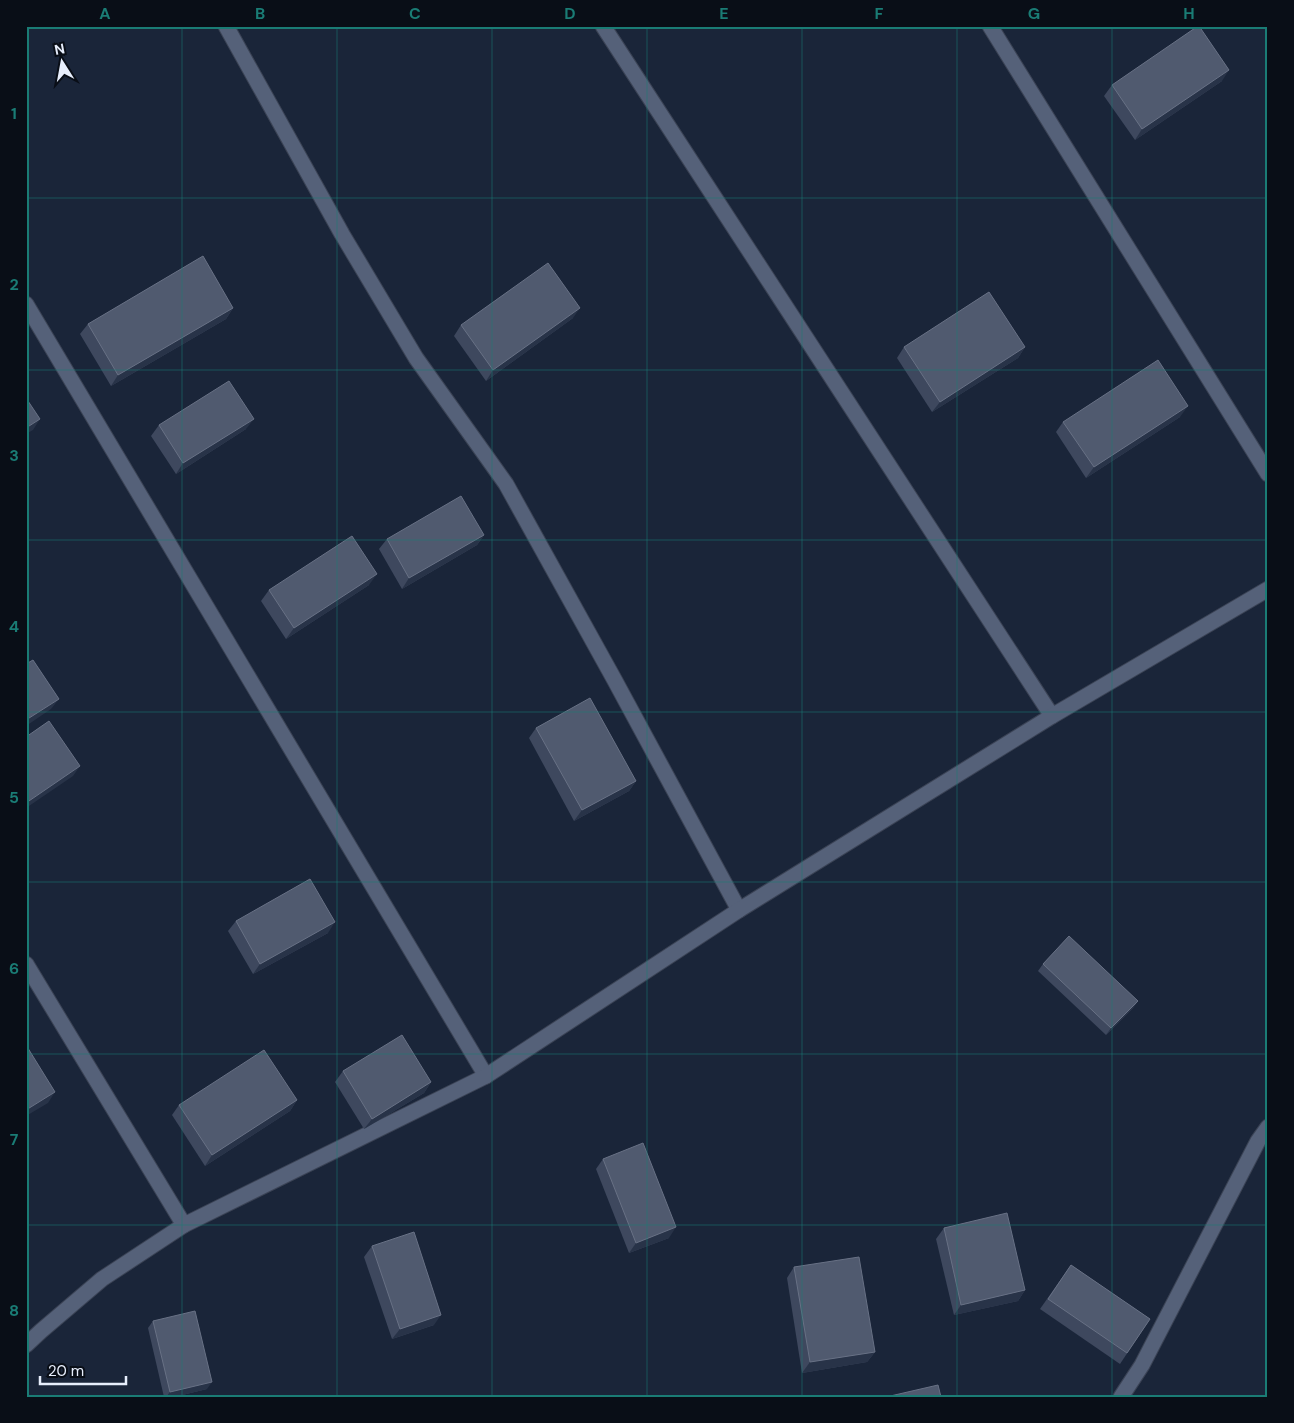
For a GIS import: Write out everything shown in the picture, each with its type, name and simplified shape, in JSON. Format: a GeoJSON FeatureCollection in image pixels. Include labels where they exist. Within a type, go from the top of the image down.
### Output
{"type":"FeatureCollection","features":[{"type":"Feature","properties":{"kind":"street"},"geometry":{"type":"LineString","coordinates":[[226,26],[342,234],[416,358],[506,484],[739,910]]}},
{"type":"Feature","properties":{"kind":"street"},"geometry":{"type":"LineString","coordinates":[[603,26],[1052,716]]}},
{"type":"Feature","properties":{"kind":"street"},"geometry":{"type":"LineString","coordinates":[[990,26],[1268,474]]}},
{"type":"Feature","properties":{"kind":"street"},"geometry":{"type":"LineString","coordinates":[[26,304],[486,1076]]}},
{"type":"Feature","properties":{"kind":"street"},"geometry":{"type":"LineString","coordinates":[[26,1345],[102,1279],[184,1225],[486,1076],[739,910],[1052,716],[1268,588]]}},
{"type":"Feature","properties":{"kind":"street"},"geometry":{"type":"LineString","coordinates":[[26,964],[184,1225]]}},
{"type":"Feature","properties":{"kind":"street"},"geometry":{"type":"LineString","coordinates":[[1121,1397],[1142,1366],[1258,1141],[1268,1127]]}},
{"type":"Feature","properties":{"kind":"building"},"geometry":{"type":"Polygon","coordinates":[[[1198,26],[1229,70],[1142,129],[1112,85],[1198,26]]]}},
{"type":"Feature","properties":{"kind":"building"},"geometry":{"type":"Polygon","coordinates":[[[203,256],[233,308],[118,375],[88,324],[203,256]]]}},
{"type":"Feature","properties":{"kind":"building"},"geometry":{"type":"Polygon","coordinates":[[[548,263],[580,308],[493,370],[461,325],[548,263]]]}},
{"type":"Feature","properties":{"kind":"building"},"geometry":{"type":"Polygon","coordinates":[[[989,292],[1025,347],[940,402],[904,347],[989,292]]]}},
{"type":"Feature","properties":{"kind":"building"},"geometry":{"type":"Polygon","coordinates":[[[1158,360],[1188,406],[1094,467],[1063,422],[1158,360]]]}},
{"type":"Feature","properties":{"kind":"building"},"geometry":{"type":"Polygon","coordinates":[[[229,381],[254,419],[183,463],[159,425],[229,381]]]}},
{"type":"Feature","properties":{"kind":"building"},"geometry":{"type":"Polygon","coordinates":[[[26,398],[40,419],[26,428],[26,398]]]}},
{"type":"Feature","properties":{"kind":"building"},"geometry":{"type":"Polygon","coordinates":[[[461,496],[484,535],[409,578],[387,539],[461,496]]]}},
{"type":"Feature","properties":{"kind":"building"},"geometry":{"type":"Polygon","coordinates":[[[352,536],[377,574],[294,628],[269,590],[352,536]]]}},
{"type":"Feature","properties":{"kind":"building"},"geometry":{"type":"Polygon","coordinates":[[[33,660],[59,699],[26,720],[26,664],[33,660]]]}},
{"type":"Feature","properties":{"kind":"building"},"geometry":{"type":"Polygon","coordinates":[[[590,698],[636,781],[582,810],[536,728],[590,698]]]}},
{"type":"Feature","properties":{"kind":"building"},"geometry":{"type":"Polygon","coordinates":[[[49,721],[80,766],[26,803],[26,737],[49,721]]]}},
{"type":"Feature","properties":{"kind":"building"},"geometry":{"type":"Polygon","coordinates":[[[310,879],[335,922],[260,964],[236,921],[310,879]]]}},
{"type":"Feature","properties":{"kind":"building"},"geometry":{"type":"Polygon","coordinates":[[[1069,936],[1138,1001],[1111,1028],[1043,964],[1069,936]]]}},
{"type":"Feature","properties":{"kind":"building"},"geometry":{"type":"Polygon","coordinates":[[[402,1035],[431,1082],[372,1119],[343,1071],[402,1035]]]}},
{"type":"Feature","properties":{"kind":"building"},"geometry":{"type":"Polygon","coordinates":[[[26,1045],[55,1092],[26,1110],[26,1045]]]}},
{"type":"Feature","properties":{"kind":"building"},"geometry":{"type":"Polygon","coordinates":[[[264,1050],[297,1100],[212,1155],[179,1105],[264,1050]]]}},
{"type":"Feature","properties":{"kind":"building"},"geometry":{"type":"Polygon","coordinates":[[[643,1143],[676,1227],[636,1243],[603,1159],[643,1143]]]}},
{"type":"Feature","properties":{"kind":"building"},"geometry":{"type":"Polygon","coordinates":[[[1007,1213],[1025,1290],[961,1305],[944,1228],[1007,1213]]]}},
{"type":"Feature","properties":{"kind":"building"},"geometry":{"type":"Polygon","coordinates":[[[414,1232],[441,1315],[400,1329],[372,1246],[414,1232]]]}},
{"type":"Feature","properties":{"kind":"building"},"geometry":{"type":"Polygon","coordinates":[[[859,1257],[875,1352],[810,1362],[794,1267],[859,1257]]]}},
{"type":"Feature","properties":{"kind":"building"},"geometry":{"type":"Polygon","coordinates":[[[1071,1265],[1150,1319],[1127,1353],[1048,1299],[1071,1265]]]}},
{"type":"Feature","properties":{"kind":"building"},"geometry":{"type":"Polygon","coordinates":[[[195,1311],[212,1382],[170,1392],[153,1321],[195,1311]]]}},
{"type":"Feature","properties":{"kind":"building"},"geometry":{"type":"Polygon","coordinates":[[[938,1385],[941,1397],[886,1397],[938,1385]]]}}]}
